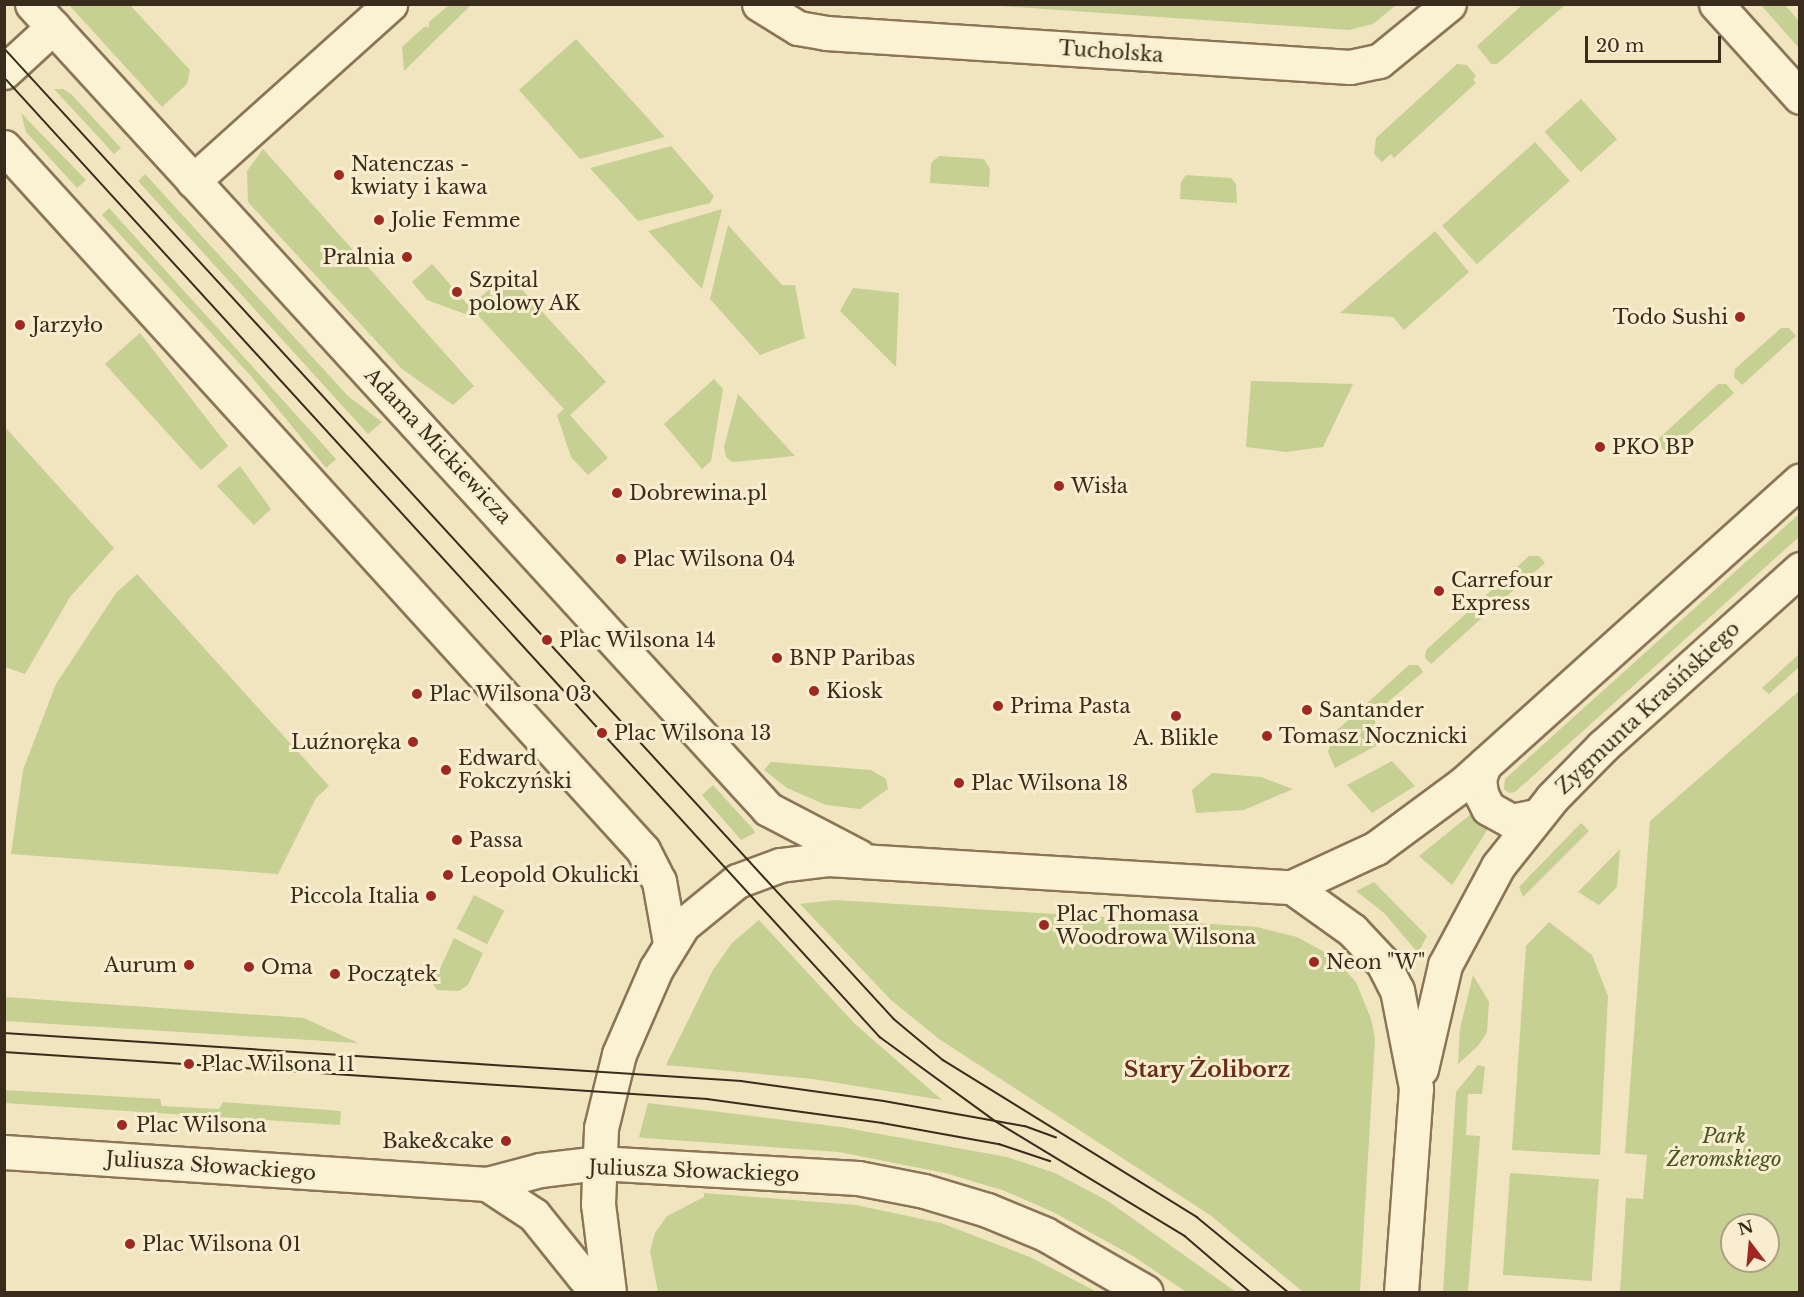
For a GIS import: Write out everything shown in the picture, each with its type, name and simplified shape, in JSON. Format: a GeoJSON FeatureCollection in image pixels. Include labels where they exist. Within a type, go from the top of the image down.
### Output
{"type":"FeatureCollection","features":[{"type":"Feature","properties":{"kind":"main road"},"geometry":{"type":"LineString","coordinates":[[193,181],[390,4]]}},
{"type":"Feature","properties":{"kind":"main road","name":"Tucholska"},"geometry":{"type":"LineString","coordinates":[[759,4],[798,28],[826,33],[1350,67],[1379,61],[1449,4]]}},
{"type":"Feature","properties":{"kind":"main road"},"geometry":{"type":"LineString","coordinates":[[1716,4],[1800,97]]}},
{"type":"Feature","properties":{"kind":"main road"},"geometry":{"type":"LineString","coordinates":[[4,72],[43,16]]}},
{"type":"Feature","properties":{"kind":"main road","name":"Adama Mickiewicza"},"geometry":{"type":"LineString","coordinates":[[43,16],[768,809],[865,860]]}},
{"type":"Feature","properties":{"kind":"main road"},"geometry":{"type":"LineString","coordinates":[[4,147],[643,850],[659,881],[670,943]]}},
{"type":"Feature","properties":{"kind":"main road"},"geometry":{"type":"LineString","coordinates":[[609,1293],[600,1244],[598,1163],[614,1071],[670,943],[700,908],[756,872],[803,860],[865,860],[1292,887],[1376,848],[1420,818],[1484,765],[1800,480]]}},
{"type":"Feature","properties":{"kind":"main road","name":"Zygmunta Krasińskiego"},"geometry":{"type":"LineString","coordinates":[[1416,1088],[1449,957],[1498,866],[1537,816],[1603,746],[1800,569]]}},
{"type":"Feature","properties":{"kind":"main road"},"geometry":{"type":"LineString","coordinates":[[1484,765],[1479,779],[1481,794],[1488,808],[1511,821],[1537,816]]}},
{"type":"Feature","properties":{"kind":"main road"},"geometry":{"type":"LineString","coordinates":[[1292,887],[1352,930],[1383,963],[1404,1010],[1416,1088],[1401,1293]]}},
{"type":"Feature","properties":{"kind":"main road","name":"Juliusza Słowackiego"},"geometry":{"type":"LineString","coordinates":[[4,1152],[487,1184],[540,1170],[598,1163],[858,1178],[924,1191],[987,1210],[1045,1234],[1146,1293]]}},
{"type":"Feature","properties":{"kind":"main road"},"geometry":{"type":"LineString","coordinates":[[487,1184],[534,1215],[596,1293]]}},
{"type":"Feature","properties":{"kind":"green space"},"geometry":{"type":"Polygon","coordinates":[[[1396,4],[1373,24],[1349,30],[987,5],[1396,4]]]}},
{"type":"Feature","properties":{"kind":"green space"},"geometry":{"type":"Polygon","coordinates":[[[69,5],[130,5],[190,70],[187,84],[162,107],[69,5]]]}},
{"type":"Feature","properties":{"kind":"green space"},"geometry":{"type":"Polygon","coordinates":[[[449,5],[471,5],[404,71],[402,47],[424,27],[429,27],[429,22],[449,5]]]}},
{"type":"Feature","properties":{"kind":"green space"},"geometry":{"type":"Polygon","coordinates":[[[1522,5],[1565,5],[1497,64],[1491,64],[1477,46],[1522,5]]]}},
{"type":"Feature","properties":{"kind":"green space"},"geometry":{"type":"Polygon","coordinates":[[[1761,5],[1785,5],[1799,21],[1799,48],[1761,5]]]}},
{"type":"Feature","properties":{"kind":"green space"},"geometry":{"type":"Polygon","coordinates":[[[576,39],[665,137],[580,159],[519,90],[576,39]]]}},
{"type":"Feature","properties":{"kind":"green space"},"geometry":{"type":"Polygon","coordinates":[[[1457,64],[1467,65],[1476,76],[1473,80],[1476,83],[1394,158],[1391,154],[1382,162],[1374,154],[1376,138],[1457,64]]]}},
{"type":"Feature","properties":{"kind":"green space"},"geometry":{"type":"Polygon","coordinates":[[[54,89],[63,89],[71,94],[121,148],[114,154],[54,89]]]}},
{"type":"Feature","properties":{"kind":"green space"},"geometry":{"type":"Polygon","coordinates":[[[1581,99],[1617,139],[1581,172],[1545,132],[1581,99]]]}},
{"type":"Feature","properties":{"kind":"green space"},"geometry":{"type":"Polygon","coordinates":[[[21,113],[86,180],[77,188],[26,132],[21,113]]]}},
{"type":"Feature","properties":{"kind":"green space"},"geometry":{"type":"Polygon","coordinates":[[[1535,142],[1570,181],[1477,264],[1442,226],[1535,142]]]}},
{"type":"Feature","properties":{"kind":"green space"},"geometry":{"type":"Polygon","coordinates":[[[671,146],[714,196],[710,203],[638,221],[590,168],[671,146]]]}},
{"type":"Feature","properties":{"kind":"green space"},"geometry":{"type":"Polygon","coordinates":[[[263,149],[474,386],[453,405],[402,369],[248,202],[247,171],[263,149]]]}},
{"type":"Feature","properties":{"kind":"green space"},"geometry":{"type":"Polygon","coordinates":[[[939,156],[984,159],[990,169],[989,187],[930,183],[931,163],[939,156]]]}},
{"type":"Feature","properties":{"kind":"green space"},"geometry":{"type":"Polygon","coordinates":[[[145,174],[348,396],[382,422],[368,434],[138,181],[145,174]]]}},
{"type":"Feature","properties":{"kind":"green space"},"geometry":{"type":"Polygon","coordinates":[[[1186,175],[1231,178],[1236,184],[1237,203],[1180,199],[1181,182],[1186,175]]]}},
{"type":"Feature","properties":{"kind":"green space"},"geometry":{"type":"Polygon","coordinates":[[[109,208],[336,459],[326,468],[251,376],[102,215],[109,208]]]}},
{"type":"Feature","properties":{"kind":"green space"},"geometry":{"type":"Polygon","coordinates":[[[722,209],[702,289],[648,231],[722,209]]]}},
{"type":"Feature","properties":{"kind":"green space"},"geometry":{"type":"Polygon","coordinates":[[[728,225],[782,285],[795,285],[805,338],[760,355],[710,299],[728,225]]]}},
{"type":"Feature","properties":{"kind":"green space"},"geometry":{"type":"Polygon","coordinates":[[[1435,231],[1469,272],[1404,330],[1393,317],[1340,313],[1435,231]]]}},
{"type":"Feature","properties":{"kind":"green space"},"geometry":{"type":"Polygon","coordinates":[[[432,264],[470,307],[507,273],[606,382],[570,415],[608,458],[588,475],[571,457],[557,415],[564,409],[474,311],[468,315],[427,300],[412,282],[432,264]]]}},
{"type":"Feature","properties":{"kind":"green space"},"geometry":{"type":"Polygon","coordinates":[[[853,288],[899,293],[896,367],[840,311],[853,288]]]}},
{"type":"Feature","properties":{"kind":"green space"},"geometry":{"type":"Polygon","coordinates":[[[1781,328],[1789,328],[1796,336],[1742,385],[1734,377],[1735,369],[1781,328]]]}},
{"type":"Feature","properties":{"kind":"green space"},"geometry":{"type":"Polygon","coordinates":[[[140,333],[228,446],[201,470],[105,364],[140,333]]]}},
{"type":"Feature","properties":{"kind":"green space"},"geometry":{"type":"Polygon","coordinates":[[[714,379],[723,389],[711,461],[702,469],[664,424],[714,379]]]}},
{"type":"Feature","properties":{"kind":"green space"},"geometry":{"type":"Polygon","coordinates":[[[1251,381],[1353,384],[1323,447],[1286,452],[1246,447],[1251,381]]]}},
{"type":"Feature","properties":{"kind":"green space"},"geometry":{"type":"Polygon","coordinates":[[[1718,384],[1726,384],[1734,393],[1667,453],[1655,442],[1718,384]]]}},
{"type":"Feature","properties":{"kind":"green space"},"geometry":{"type":"Polygon","coordinates":[[[738,394],[795,456],[732,462],[726,457],[724,447],[738,394]]]}},
{"type":"Feature","properties":{"kind":"green space"},"geometry":{"type":"Polygon","coordinates":[[[4,426],[114,548],[70,597],[25,674],[5,667],[4,426]]]}},
{"type":"Feature","properties":{"kind":"green space"},"geometry":{"type":"Polygon","coordinates":[[[240,466],[271,509],[254,525],[217,486],[240,466]]]}},
{"type":"Feature","properties":{"kind":"green space"},"geometry":{"type":"Polygon","coordinates":[[[1799,514],[1799,537],[1515,792],[1509,793],[1504,789],[1505,779],[1799,514]]]}},
{"type":"Feature","properties":{"kind":"green space"},"geometry":{"type":"Polygon","coordinates":[[[1529,556],[1539,556],[1545,563],[1491,610],[1486,604],[1486,595],[1529,556]]]}},
{"type":"Feature","properties":{"kind":"green space"},"geometry":{"type":"Polygon","coordinates":[[[137,574],[329,786],[316,798],[278,874],[11,854],[23,770],[56,684],[116,593],[137,574]]]}},
{"type":"Feature","properties":{"kind":"green space"},"geometry":{"type":"Polygon","coordinates":[[[1470,610],[1483,617],[1431,664],[1425,658],[1426,650],[1470,610]]]}},
{"type":"Feature","properties":{"kind":"green space"},"geometry":{"type":"Polygon","coordinates":[[[1799,654],[1799,667],[1769,694],[1762,688],[1799,654]]]}},
{"type":"Feature","properties":{"kind":"green space"},"geometry":{"type":"Polygon","coordinates":[[[1409,665],[1418,665],[1423,672],[1373,715],[1381,743],[1335,768],[1328,752],[1335,732],[1409,665]]]}},
{"type":"Feature","properties":{"kind":"green space","name":"Park Żeromskiego"},"geometry":{"type":"Polygon","coordinates":[[[1799,691],[1799,1292],[1620,1292],[1626,1198],[1643,1199],[1647,1155],[1625,1153],[1650,821],[1799,691]]]}},
{"type":"Feature","properties":{"kind":"green space"},"geometry":{"type":"Polygon","coordinates":[[[1392,761],[1415,786],[1372,813],[1347,785],[1392,761]]]}},
{"type":"Feature","properties":{"kind":"green space"},"geometry":{"type":"Polygon","coordinates":[[[771,762],[871,770],[886,779],[888,789],[860,809],[826,805],[787,788],[764,770],[771,762]]]}},
{"type":"Feature","properties":{"kind":"green space"},"geometry":{"type":"Polygon","coordinates":[[[1212,773],[1261,777],[1293,789],[1244,810],[1196,813],[1192,790],[1212,773]]]}},
{"type":"Feature","properties":{"kind":"green space"},"geometry":{"type":"Polygon","coordinates":[[[713,785],[755,833],[741,840],[702,795],[713,785]]]}},
{"type":"Feature","properties":{"kind":"green space"},"geometry":{"type":"Polygon","coordinates":[[[1471,814],[1488,829],[1452,885],[1419,856],[1471,814]]]}},
{"type":"Feature","properties":{"kind":"green space"},"geometry":{"type":"Polygon","coordinates":[[[1581,823],[1589,831],[1523,897],[1519,887],[1581,823]]]}},
{"type":"Feature","properties":{"kind":"green space"},"geometry":{"type":"Polygon","coordinates":[[[1620,849],[1617,887],[1599,905],[1578,892],[1620,849]]]}},
{"type":"Feature","properties":{"kind":"green space"},"geometry":{"type":"Polygon","coordinates":[[[1374,882],[1427,936],[1418,953],[1384,913],[1356,891],[1374,882]]]}},
{"type":"Feature","properties":{"kind":"green space"},"geometry":{"type":"Polygon","coordinates":[[[474,895],[504,910],[487,944],[457,929],[474,895]]]}},
{"type":"Feature","properties":{"kind":"green space"},"geometry":{"type":"Polygon","coordinates":[[[835,900],[1257,927],[1297,937],[1332,956],[1356,982],[1371,1019],[1375,1039],[1360,1292],[1303,1292],[1210,1215],[939,1039],[891,1000],[800,904],[835,900]]]}},
{"type":"Feature","properties":{"kind":"green space"},"geometry":{"type":"Polygon","coordinates":[[[759,920],[854,1023],[942,1100],[813,1079],[666,1065],[713,970],[732,943],[759,920]]]}},
{"type":"Feature","properties":{"kind":"green space"},"geometry":{"type":"Polygon","coordinates":[[[1549,922],[1592,955],[1608,996],[1600,1155],[1512,1150],[1526,946],[1549,922]]]}},
{"type":"Feature","properties":{"kind":"green space"},"geometry":{"type":"Polygon","coordinates":[[[454,938],[483,953],[468,985],[459,991],[437,990],[433,984],[454,938]]]}},
{"type":"Feature","properties":{"kind":"green space"},"geometry":{"type":"Polygon","coordinates":[[[1473,975],[1489,1002],[1487,1032],[1478,1046],[1458,1064],[1460,1029],[1473,975]]]}},
{"type":"Feature","properties":{"kind":"green space"},"geometry":{"type":"Polygon","coordinates":[[[5,997],[304,1018],[358,1043],[5,1021],[5,997]]]}},
{"type":"Feature","properties":{"kind":"green space"},"geometry":{"type":"Polygon","coordinates":[[[1478,1065],[1485,1067],[1482,1094],[1468,1094],[1466,1135],[1480,1136],[1468,1292],[1443,1292],[1456,1092],[1478,1065]]]}},
{"type":"Feature","properties":{"kind":"green space"},"geometry":{"type":"Polygon","coordinates":[[[5,1090],[160,1099],[162,1106],[219,1109],[223,1102],[341,1111],[340,1125],[5,1103],[5,1090]]]}},
{"type":"Feature","properties":{"kind":"green space"},"geometry":{"type":"Polygon","coordinates":[[[648,1103],[841,1127],[1007,1157],[1055,1173],[1108,1201],[1236,1292],[1186,1292],[1133,1256],[1055,1213],[1005,1191],[945,1173],[839,1152],[639,1137],[648,1103]]]}},
{"type":"Feature","properties":{"kind":"green space"},"geometry":{"type":"Polygon","coordinates":[[[1510,1173],[1599,1179],[1592,1281],[1503,1275],[1510,1173]]]}},
{"type":"Feature","properties":{"kind":"green space"},"geometry":{"type":"Polygon","coordinates":[[[704,1193],[856,1205],[941,1223],[1030,1257],[1097,1292],[658,1292],[650,1251],[655,1233],[667,1216],[704,1197],[704,1193]]]}},
{"type":"Feature","properties":{"kind":"tram line"},"geometry":{"type":"LineString","coordinates":[[4,48],[894,1019],[943,1060],[1197,1217],[1288,1292]]}},
{"type":"Feature","properties":{"kind":"tram line"},"geometry":{"type":"LineString","coordinates":[[4,77],[880,1037],[995,1121],[1185,1236],[1250,1292]]}},
{"type":"Feature","properties":{"kind":"tram line"},"geometry":{"type":"LineString","coordinates":[[4,1033],[741,1081],[884,1101],[1025,1126],[1056,1137]]}},
{"type":"Feature","properties":{"kind":"tram line"},"geometry":{"type":"LineString","coordinates":[[4,1052],[707,1099],[882,1123],[999,1144],[1050,1161]]}},
{"type":"Feature","properties":{"kind":"place","name":"Natenczas - kwiaty i kawa"},"geometry":{"type":"Point","coordinates":[339,175]}},
{"type":"Feature","properties":{"kind":"place","name":"Jolie Femme"},"geometry":{"type":"Point","coordinates":[379,220]}},
{"type":"Feature","properties":{"kind":"place","name":"Pralnia"},"geometry":{"type":"Point","coordinates":[407,257]}},
{"type":"Feature","properties":{"kind":"place","name":"Szpital polowy AK"},"geometry":{"type":"Point","coordinates":[457,292]}},
{"type":"Feature","properties":{"kind":"place","name":"Todo Sushi"},"geometry":{"type":"Point","coordinates":[1740,317]}},
{"type":"Feature","properties":{"kind":"place","name":"Jarzyło"},"geometry":{"type":"Point","coordinates":[20,325]}},
{"type":"Feature","properties":{"kind":"place","name":"PKO BP"},"geometry":{"type":"Point","coordinates":[1600,447]}},
{"type":"Feature","properties":{"kind":"place","name":"Wisła"},"geometry":{"type":"Point","coordinates":[1059,486]}},
{"type":"Feature","properties":{"kind":"place","name":"Dobrewina.pl"},"geometry":{"type":"Point","coordinates":[617,493]}},
{"type":"Feature","properties":{"kind":"place","name":"Plac Wilsona 04"},"geometry":{"type":"Point","coordinates":[621,559]}},
{"type":"Feature","properties":{"kind":"place","name":"Carrefour Express"},"geometry":{"type":"Point","coordinates":[1439,591]}},
{"type":"Feature","properties":{"kind":"place","name":"Plac Wilsona 14"},"geometry":{"type":"Point","coordinates":[547,640]}},
{"type":"Feature","properties":{"kind":"place","name":"BNP Paribas"},"geometry":{"type":"Point","coordinates":[777,658]}},
{"type":"Feature","properties":{"kind":"place","name":"Kiosk"},"geometry":{"type":"Point","coordinates":[814,691]}},
{"type":"Feature","properties":{"kind":"place","name":"Plac Wilsona 03"},"geometry":{"type":"Point","coordinates":[417,694]}},
{"type":"Feature","properties":{"kind":"place","name":"Prima Pasta"},"geometry":{"type":"Point","coordinates":[998,706]}},
{"type":"Feature","properties":{"kind":"place","name":"Santander"},"geometry":{"type":"Point","coordinates":[1307,710]}},
{"type":"Feature","properties":{"kind":"place","name":"A. Blikle"},"geometry":{"type":"Point","coordinates":[1176,716]}},
{"type":"Feature","properties":{"kind":"place","name":"Plac Wilsona 13"},"geometry":{"type":"Point","coordinates":[602,733]}},
{"type":"Feature","properties":{"kind":"place","name":"Tomasz Nocznicki"},"geometry":{"type":"Point","coordinates":[1267,736]}},
{"type":"Feature","properties":{"kind":"place","name":"Luźnoręka"},"geometry":{"type":"Point","coordinates":[413,742]}},
{"type":"Feature","properties":{"kind":"place","name":"Edward Fokczyński"},"geometry":{"type":"Point","coordinates":[446,770]}},
{"type":"Feature","properties":{"kind":"place","name":"Plac Wilsona 18"},"geometry":{"type":"Point","coordinates":[959,783]}},
{"type":"Feature","properties":{"kind":"place","name":"Passa"},"geometry":{"type":"Point","coordinates":[457,840]}},
{"type":"Feature","properties":{"kind":"place","name":"Leopold Okulicki"},"geometry":{"type":"Point","coordinates":[448,875]}},
{"type":"Feature","properties":{"kind":"place","name":"Piccola Italia"},"geometry":{"type":"Point","coordinates":[431,896]}},
{"type":"Feature","properties":{"kind":"place","name":"Plac Thomasa Woodrowa Wilsona"},"geometry":{"type":"Point","coordinates":[1044,925]}},
{"type":"Feature","properties":{"kind":"place","name":"Neon \"W\""},"geometry":{"type":"Point","coordinates":[1314,962]}},
{"type":"Feature","properties":{"kind":"place","name":"Aurum"},"geometry":{"type":"Point","coordinates":[189,965]}},
{"type":"Feature","properties":{"kind":"place","name":"Oma"},"geometry":{"type":"Point","coordinates":[249,967]}},
{"type":"Feature","properties":{"kind":"place","name":"Początek"},"geometry":{"type":"Point","coordinates":[335,974]}},
{"type":"Feature","properties":{"kind":"place","name":"Plac Wilsona 11"},"geometry":{"type":"Point","coordinates":[189,1064]}},
{"type":"Feature","properties":{"kind":"place","name":"Plac Wilsona"},"geometry":{"type":"Point","coordinates":[122,1125]}},
{"type":"Feature","properties":{"kind":"place","name":"Bake&cake"},"geometry":{"type":"Point","coordinates":[506,1141]}},
{"type":"Feature","properties":{"kind":"place","name":"Plac Wilsona 01"},"geometry":{"type":"Point","coordinates":[130,1244]}},
{"type":"Feature","properties":{"kind":"district","name":"Stary Żoliborz"},"geometry":{"type":"Point","coordinates":[1207,1070]}}]}
